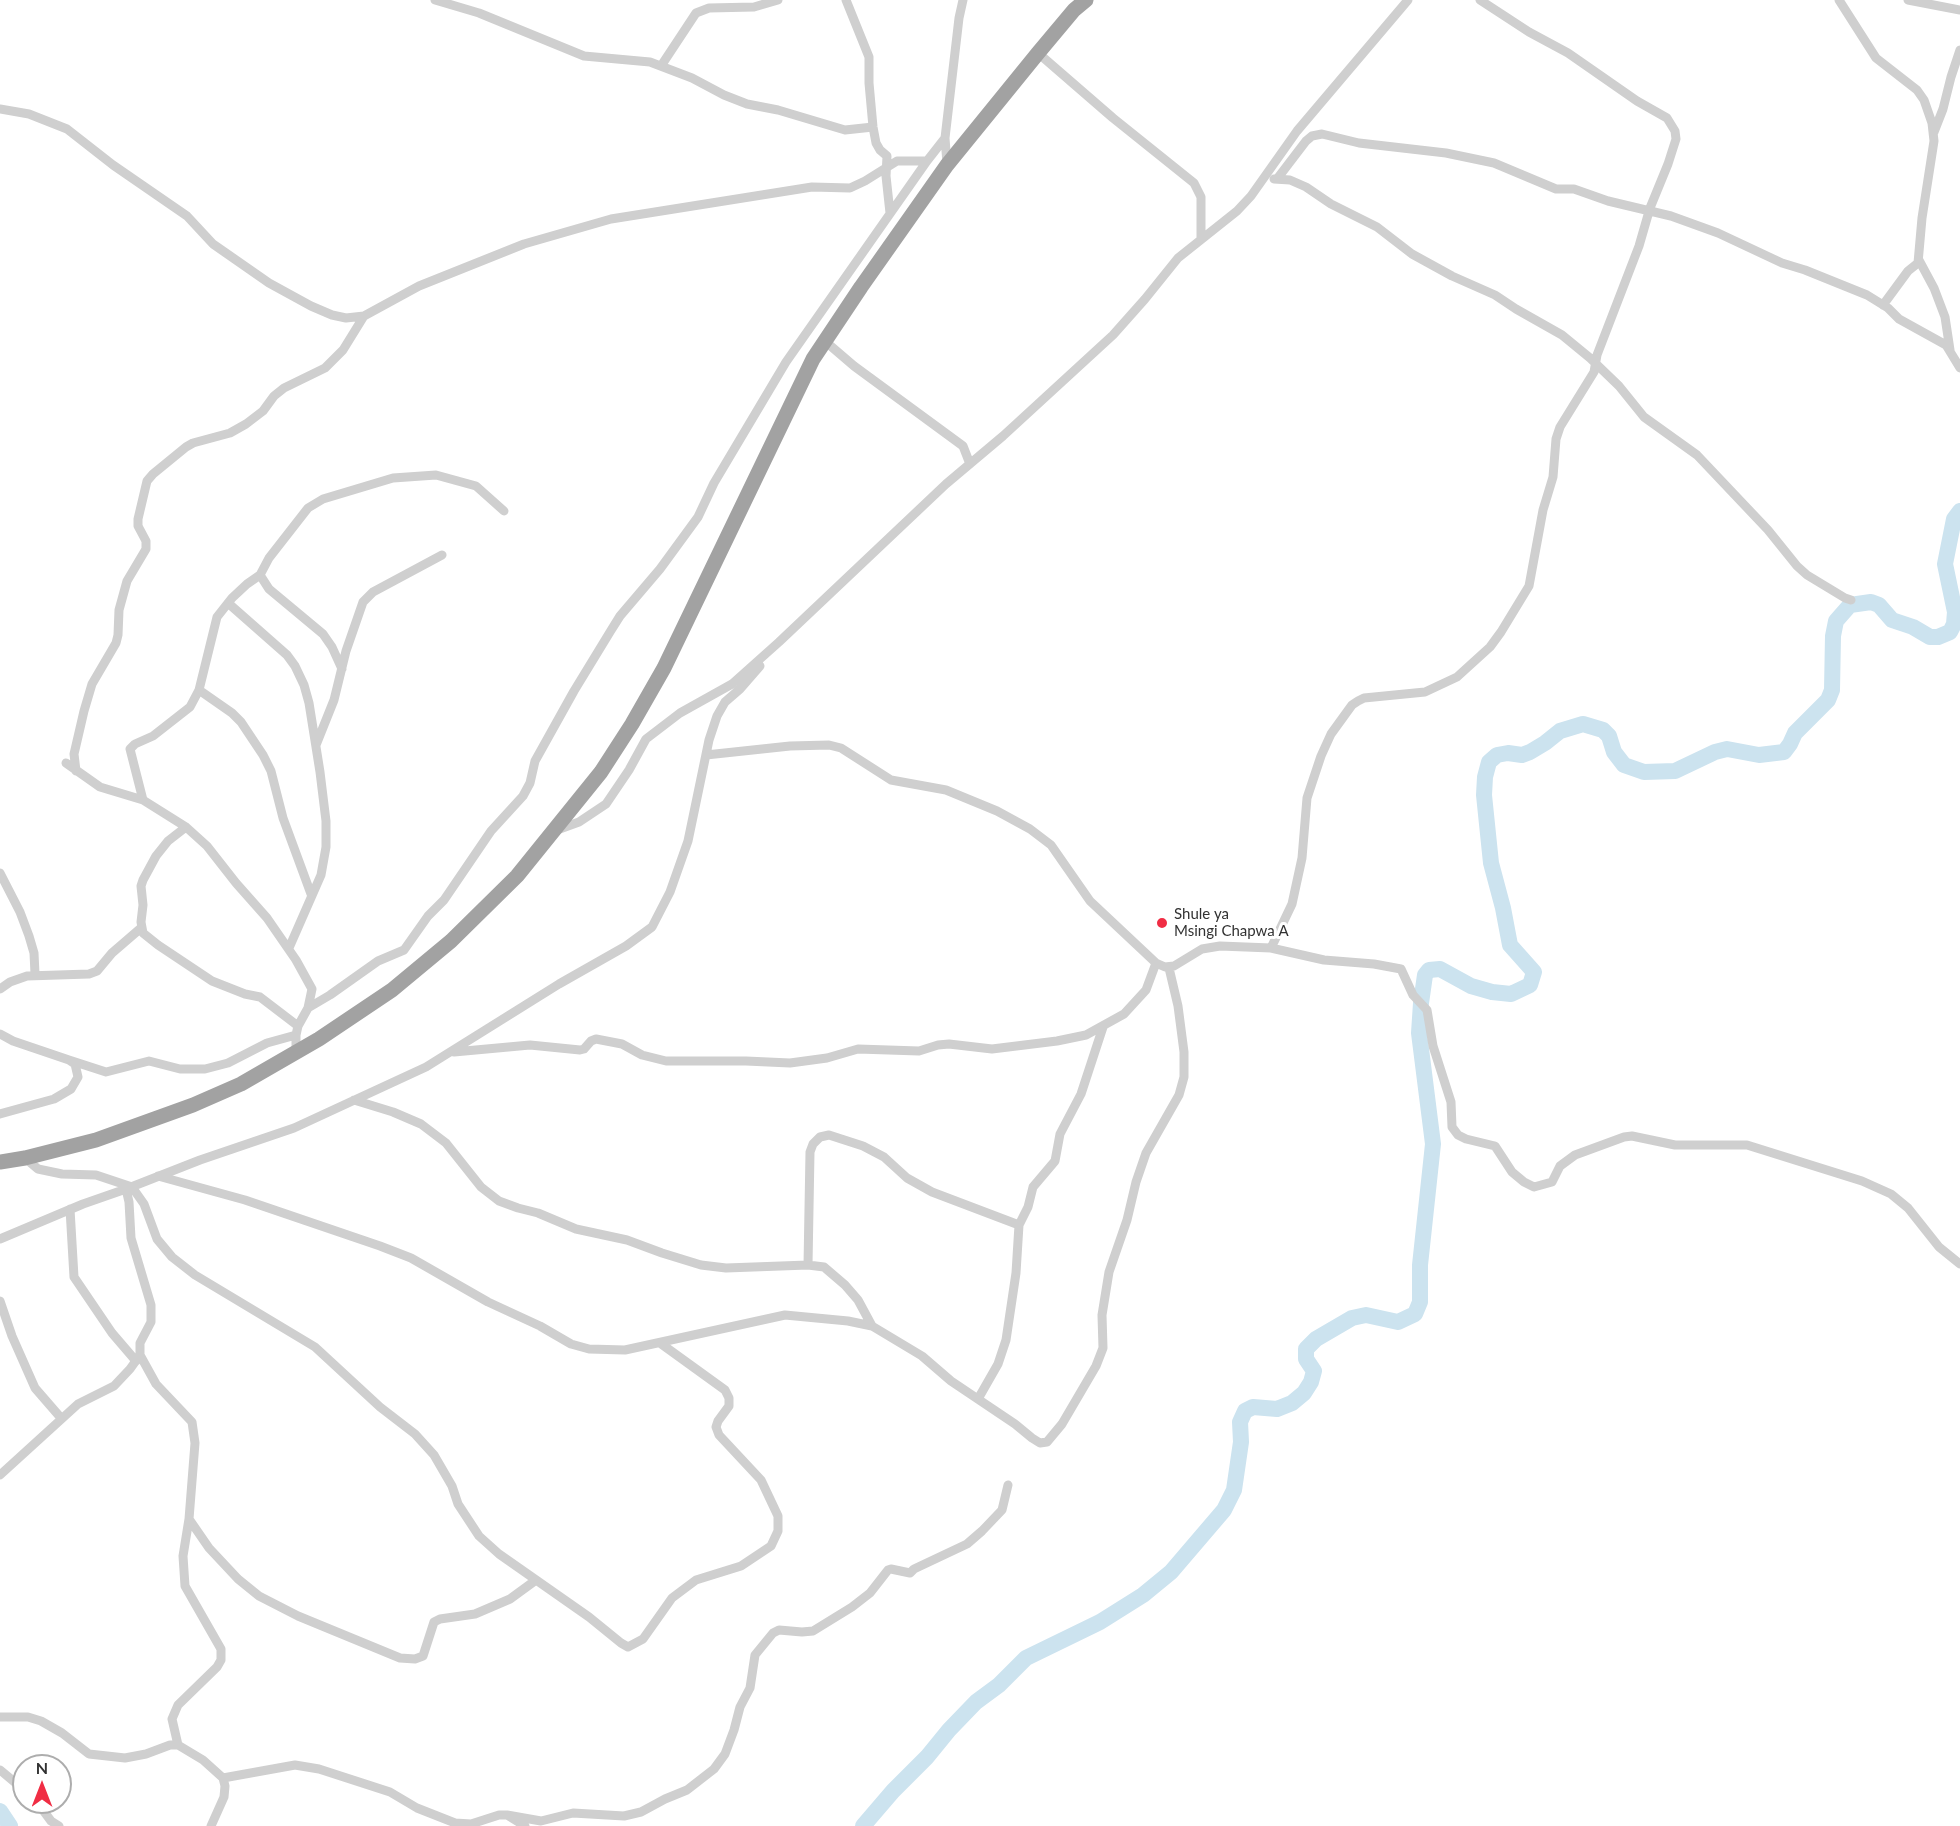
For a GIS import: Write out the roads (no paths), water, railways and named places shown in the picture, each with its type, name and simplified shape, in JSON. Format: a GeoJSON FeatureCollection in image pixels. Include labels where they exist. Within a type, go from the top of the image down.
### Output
{"type":"FeatureCollection","features":[{"type":"Feature","properties":{"kind":"highway"},"geometry":{"type":"LineString","coordinates":[[0,1162],[96,1140],[241,1084],[296,1052],[392,990],[451,941],[517,876],[601,772],[632,724],[658,677],[813,359],[947,165],[1038,52],[1074,10],[1086,0]]}},
{"type":"Feature","properties":{"kind":"street"},"geometry":{"type":"LineString","coordinates":[[435,0],[478,13],[584,56],[646,61],[692,78],[747,104],[777,110],[845,130],[873,127]]}},
{"type":"Feature","properties":{"kind":"street"},"geometry":{"type":"LineString","coordinates":[[661,66],[689,20],[696,13],[709,8],[754,8],[778,0]]}},
{"type":"Feature","properties":{"kind":"street"},"geometry":{"type":"LineString","coordinates":[[846,0],[869,57],[873,127],[876,143],[887,156],[886,190],[890,213]]}},
{"type":"Feature","properties":{"kind":"street"},"geometry":{"type":"LineString","coordinates":[[947,165],[945,138],[963,0]]}},
{"type":"Feature","properties":{"kind":"street"},"geometry":{"type":"LineString","coordinates":[[555,831],[579,822],[606,804],[646,739],[680,713],[732,684],[1113,334],[1178,258],[1237,211],[1263,181],[1297,131],[1407,0]]}},
{"type":"Feature","properties":{"kind":"street"},"geometry":{"type":"LineString","coordinates":[[1271,948],[1296,890],[1302,858],[1307,798],[1312,779],[1331,734],[1352,705],[1364,698],[1425,692],[1457,677],[1490,647],[1524,596],[1533,572],[1542,514],[1553,477],[1556,439],[1560,427],[1591,378],[1603,338],[1639,246],[1676,139],[1671,123],[1568,53],[1528,32],[1480,0]]}},
{"type":"Feature","properties":{"kind":"street"},"geometry":{"type":"LineString","coordinates":[[1839,0],[1876,58],[1917,90],[1929,110],[1933,135]]}},
{"type":"Feature","properties":{"kind":"street"},"geometry":{"type":"LineString","coordinates":[[1908,0],[1960,10]]}},
{"type":"Feature","properties":{"kind":"street"},"geometry":{"type":"LineString","coordinates":[[1883,305],[1918,260],[1933,135],[1960,50]]}},
{"type":"Feature","properties":{"kind":"street"},"geometry":{"type":"LineString","coordinates":[[1038,52],[1113,118],[1194,183],[1201,197],[1201,239]]}},
{"type":"Feature","properties":{"kind":"street"},"geometry":{"type":"LineString","coordinates":[[0,109],[29,114],[67,129],[113,165],[187,216],[213,244],[230,256],[285,293],[332,315],[346,318],[364,316],[418,286],[492,255],[541,238],[637,214],[812,187],[850,188],[897,161],[927,161]]}},
{"type":"Feature","properties":{"kind":"street"},"geometry":{"type":"LineString","coordinates":[[1277,179],[1306,141],[1312,136],[1322,134],[1359,143],[1434,152],[1487,162],[1513,170],[1548,186],[1574,189],[1608,201],[1671,216],[1718,233],[1776,261],[1813,273],[1867,296],[1883,305],[1899,319],[1950,350]]}},
{"type":"Feature","properties":{"kind":"street"},"geometry":{"type":"LineString","coordinates":[[308,1008],[378,961],[404,950],[428,916],[444,900],[491,831],[524,796],[530,783],[535,761],[620,616],[660,569],[698,517],[714,483],[786,363],[945,138]]}},
{"type":"Feature","properties":{"kind":"street"},"geometry":{"type":"LineString","coordinates":[[1263,181],[1290,180],[1306,187],[1331,204],[1377,227],[1412,254],[1452,276],[1495,295],[1562,335],[1625,393],[1644,417],[1697,454],[1797,566],[1807,575],[1851,600]]}},
{"type":"Feature","properties":{"kind":"street"},"geometry":{"type":"LineString","coordinates":[[1918,260],[1934,288],[1945,317],[1950,350],[1960,368]]}},
{"type":"Feature","properties":{"kind":"street"},"geometry":{"type":"LineString","coordinates":[[76,771],[74,754],[92,684],[116,643],[119,610],[127,580],[146,549],[146,541],[138,526],[138,519],[147,481],[186,447],[230,433],[246,424],[263,411],[274,396],[284,388],[324,368],[343,350],[364,316]]}},
{"type":"Feature","properties":{"kind":"street"},"geometry":{"type":"LineString","coordinates":[[826,342],[854,366],[963,446],[970,464]]}},
{"type":"Feature","properties":{"kind":"street"},"geometry":{"type":"LineString","coordinates":[[143,800],[130,748],[153,736],[185,712],[195,700],[217,616],[247,584],[260,575],[269,558],[308,508],[323,499],[393,478],[436,475],[466,482],[482,490],[504,511]]}},
{"type":"Feature","properties":{"kind":"street"},"geometry":{"type":"LineString","coordinates":[[316,747],[334,700],[360,612],[367,597],[442,555]]}},
{"type":"Feature","properties":{"kind":"street"},"geometry":{"type":"LineString","coordinates":[[260,575],[269,589],[323,634],[342,669]]}},
{"type":"Feature","properties":{"kind":"street"},"geometry":{"type":"LineString","coordinates":[[228,603],[287,655],[295,666],[307,698],[316,747],[326,821],[324,865],[289,948]]}},
{"type":"Feature","properties":{"kind":"street"},"geometry":{"type":"LineString","coordinates":[[0,1239],[70,1209],[294,1128],[426,1067],[559,984],[626,946],[652,927],[670,892],[688,841],[706,755],[717,716],[725,702],[740,689],[775,646]]}},
{"type":"Feature","properties":{"kind":"street"},"geometry":{"type":"LineString","coordinates":[[199,690],[232,713],[262,755],[274,780],[283,818],[311,894]]}},
{"type":"Feature","properties":{"kind":"street"},"geometry":{"type":"LineString","coordinates":[[706,755],[790,746],[841,748],[891,780],[946,790],[997,811],[1030,829],[1051,845],[1089,901],[1156,963],[1169,968]]}},
{"type":"Feature","properties":{"kind":"street"},"geometry":{"type":"LineString","coordinates":[[66,763],[100,787],[143,800],[186,827],[207,846],[267,918],[289,948],[312,989],[308,1008],[297,1030],[296,1052]]}},
{"type":"Feature","properties":{"kind":"street"},"geometry":{"type":"LineString","coordinates":[[186,827],[168,841],[142,880],[141,928],[150,939],[206,977],[230,989],[260,997],[297,1030]]}},
{"type":"Feature","properties":{"kind":"street"},"geometry":{"type":"LineString","coordinates":[[0,873],[20,912],[29,936],[36,962],[36,974]]}},
{"type":"Feature","properties":{"kind":"street"},"geometry":{"type":"LineString","coordinates":[[0,989],[20,978],[36,974],[90,975],[97,971],[112,953],[141,928]]}},
{"type":"Feature","properties":{"kind":"street"},"geometry":{"type":"LineString","coordinates":[[1169,968],[1194,953],[1210,947],[1271,948],[1317,959],[1374,963],[1401,969],[1413,995],[1427,1010],[1433,1046],[1451,1102],[1452,1127],[1458,1135],[1466,1139],[1495,1146],[1512,1172],[1524,1182],[1534,1187],[1552,1182],[1560,1166],[1575,1155],[1624,1137],[1675,1145],[1748,1145],[1862,1181],[1891,1194],[1908,1208],[1939,1247],[1960,1264]]}},
{"type":"Feature","properties":{"kind":"street"},"geometry":{"type":"LineString","coordinates":[[450,1053],[530,1045],[580,1050],[591,1041],[596,1040],[622,1044],[642,1055],[666,1061],[790,1063],[827,1058],[858,1049],[919,1051],[949,1044],[992,1049],[1057,1041],[1086,1035],[1125,1014],[1146,990],[1156,963]]}},
{"type":"Feature","properties":{"kind":"street"},"geometry":{"type":"LineString","coordinates":[[158,1176],[245,1200],[411,1258],[480,1298],[571,1344],[589,1349],[625,1350],[786,1316],[848,1321],[872,1326],[922,1356],[951,1381],[1032,1438],[1040,1443],[1047,1442],[1062,1425],[1096,1366],[1102,1348],[1102,1315],[1109,1272],[1127,1220],[1136,1182],[1150,1144],[1179,1095],[1184,1077],[1182,1033],[1169,968]]}},
{"type":"Feature","properties":{"kind":"street"},"geometry":{"type":"LineString","coordinates":[[978,1399],[998,1364],[1006,1340],[1016,1273],[1019,1225],[1028,1207],[1033,1187],[1055,1161],[1060,1134],[1081,1094],[1103,1027]]}},
{"type":"Feature","properties":{"kind":"street"},"geometry":{"type":"LineString","coordinates":[[0,1034],[13,1041],[106,1072],[149,1061],[180,1069],[205,1069],[228,1064],[297,1030]]}},
{"type":"Feature","properties":{"kind":"street"},"geometry":{"type":"LineString","coordinates":[[0,1113],[54,1099],[71,1089],[78,1077],[75,1064],[69,1060]]}},
{"type":"Feature","properties":{"kind":"street"},"geometry":{"type":"LineString","coordinates":[[354,1100],[393,1112],[421,1124],[446,1143],[481,1187],[499,1201],[538,1213],[576,1229],[627,1240],[701,1265],[726,1268],[808,1265],[824,1268],[845,1285],[858,1300],[872,1326]]}},
{"type":"Feature","properties":{"kind":"street"},"geometry":{"type":"LineString","coordinates":[[808,1265],[810,1152],[813,1144],[820,1137],[829,1135],[863,1146],[884,1157],[907,1178],[932,1192],[1019,1225]]}},
{"type":"Feature","properties":{"kind":"street"},"geometry":{"type":"LineString","coordinates":[[25,1158],[38,1169],[63,1174],[96,1175],[129,1188],[144,1204],[157,1239],[172,1257],[195,1275],[315,1347],[381,1407],[415,1434],[435,1455],[452,1486],[458,1504],[478,1536],[499,1554],[628,1647],[643,1639],[672,1598],[696,1580],[741,1566],[771,1546],[778,1531],[777,1516],[761,1480],[725,1443],[716,1427],[729,1406],[729,1398],[725,1390],[660,1343]]}},
{"type":"Feature","properties":{"kind":"street"},"geometry":{"type":"LineString","coordinates":[[0,1475],[78,1404],[114,1386],[138,1358],[140,1343],[151,1322],[151,1305],[131,1238],[129,1188]]}},
{"type":"Feature","properties":{"kind":"street"},"geometry":{"type":"LineString","coordinates":[[70,1209],[74,1277],[112,1333],[138,1358],[156,1384],[192,1422],[195,1443],[189,1520],[183,1556],[185,1586],[221,1649],[221,1660],[217,1667],[178,1705],[172,1719],[178,1745]]}},
{"type":"Feature","properties":{"kind":"street"},"geometry":{"type":"LineString","coordinates":[[0,1301],[12,1336],[35,1388],[61,1418]]}},
{"type":"Feature","properties":{"kind":"street"},"geometry":{"type":"LineString","coordinates":[[223,1778],[295,1765],[319,1769],[390,1792],[417,1808],[455,1823],[471,1824],[499,1815],[541,1821],[573,1813],[624,1815],[641,1812],[665,1798],[687,1791],[714,1770],[725,1754],[740,1707],[750,1688],[755,1655],[773,1634],[780,1630],[802,1632],[813,1630],[852,1608],[870,1593],[888,1570],[910,1573],[967,1544],[1002,1510],[1008,1485]]}},
{"type":"Feature","properties":{"kind":"street"},"geometry":{"type":"LineString","coordinates":[[189,1520],[209,1548],[259,1596],[298,1616],[400,1658],[415,1659],[423,1656],[434,1622],[475,1614],[510,1599],[536,1580]]}},
{"type":"Feature","properties":{"kind":"street"},"geometry":{"type":"LineString","coordinates":[[0,1716],[41,1721],[90,1754],[125,1758],[146,1754],[170,1745],[178,1745],[203,1760],[223,1778],[225,1797],[211,1826]]}},
{"type":"Feature","properties":{"kind":"street"},"geometry":{"type":"LineString","coordinates":[[0,1770],[12,1780]]}},
{"type":"Feature","properties":{"kind":"street"},"geometry":{"type":"LineString","coordinates":[[46,1814],[59,1826]]}},
{"type":"Feature","properties":{"kind":"street"},"geometry":{"type":"LineString","coordinates":[[507,1815],[525,1826]]}},
{"type":"Feature","properties":{"kind":"waterway"},"geometry":{"type":"LineString","coordinates":[[863,1826],[976,1702],[999,1685],[1026,1658],[1100,1622],[1143,1595],[1171,1572],[1224,1510],[1234,1490],[1241,1442],[1240,1422],[1245,1411],[1253,1407],[1277,1409],[1292,1403],[1304,1393],[1311,1382],[1314,1371],[1306,1359],[1306,1349],[1316,1339],[1352,1318],[1366,1315],[1398,1322],[1415,1314],[1420,1302],[1420,1265],[1433,1144],[1419,1033],[1425,975],[1429,970],[1440,969],[1471,986],[1511,994],[1530,985],[1534,972],[1510,945],[1491,863],[1484,795],[1489,762],[1497,755],[1508,753],[1522,755],[1530,752],[1560,731],[1583,724],[1603,730],[1609,736],[1614,752],[1624,765],[1644,772],[1675,771],[1715,752],[1727,749],[1759,755],[1784,752],[1795,733],[1828,700],[1832,690],[1833,636],[1836,621],[1850,605],[1871,602],[1879,605],[1892,620],[1913,627],[1930,637],[1938,637],[1950,632],[1954,624],[1955,612],[1945,564],[1954,519],[1960,511]]}},
{"type":"Feature","properties":{"kind":"waterway"},"geometry":{"type":"LineString","coordinates":[[0,1811],[10,1826]]}},
{"type":"Feature","properties":{"kind":"place","name":"Shule ya Msingi Chapwa A"},"geometry":{"type":"Point","coordinates":[1162,923]}}]}
